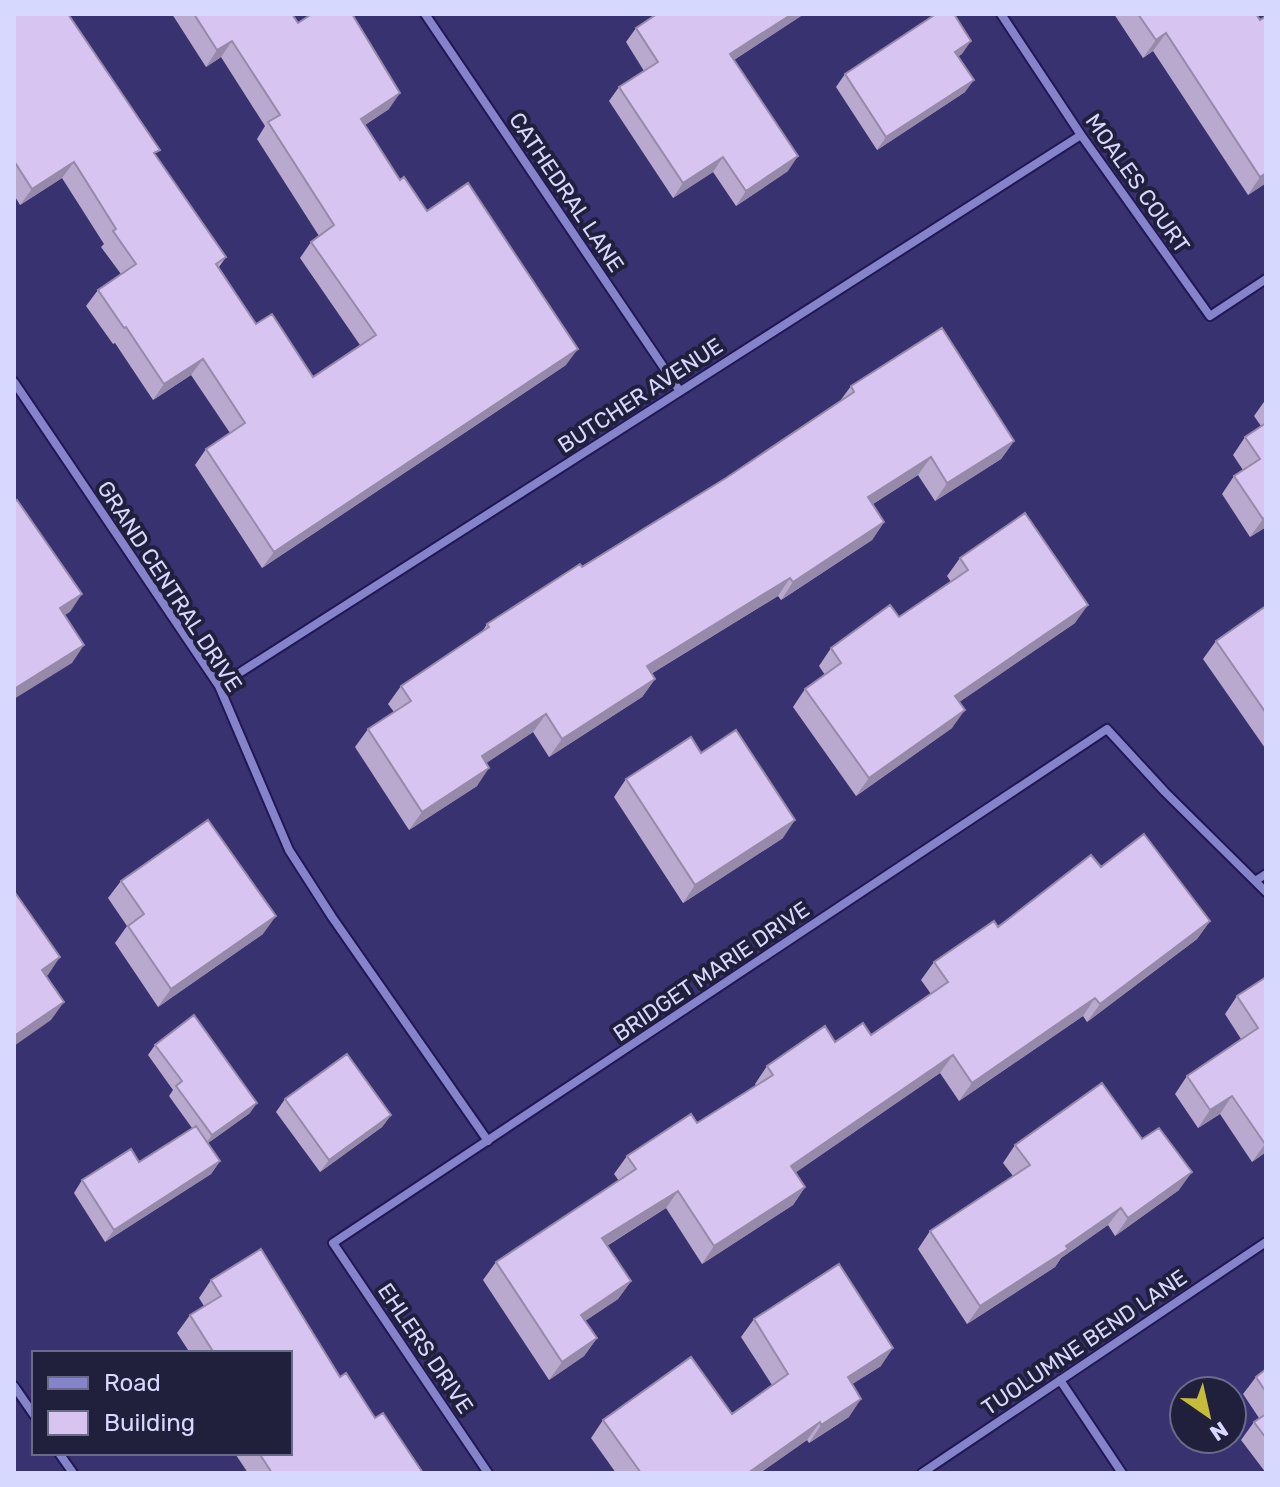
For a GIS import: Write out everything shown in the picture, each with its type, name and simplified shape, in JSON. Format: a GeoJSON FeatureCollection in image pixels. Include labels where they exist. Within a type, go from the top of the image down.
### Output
{"type":"FeatureCollection","features":[{"type":"Feature","properties":{"kind":"street","name":"CATHEDRAL LANE"},"geometry":{"type":"LineString","coordinates":[[425,14],[679,390]]}},
{"type":"Feature","properties":{"kind":"street","name":"MOALES COURT"},"geometry":{"type":"LineString","coordinates":[[1001,14],[1081,135],[1210,316],[1266,279]]}},
{"type":"Feature","properties":{"kind":"street","name":"BUTCHER AVENUE"},"geometry":{"type":"LineString","coordinates":[[219,686],[1081,135]]}},
{"type":"Feature","properties":{"kind":"street","name":"GRAND CENTRAL DRIVE"},"geometry":{"type":"LineString","coordinates":[[14,382],[219,686],[289,850],[488,1141]]}},
{"type":"Feature","properties":{"kind":"street","name":"BRIDGET MARIE DRIVE"},"geometry":{"type":"LineString","coordinates":[[333,1243],[1107,729],[1255,881]]}},
{"type":"Feature","properties":{"kind":"street"},"geometry":{"type":"LineString","coordinates":[[1266,874],[1255,881],[1266,892]]}},
{"type":"Feature","properties":{"kind":"street","name":"TUOLUMNE BEND LANE"},"geometry":{"type":"LineString","coordinates":[[922,1473],[1266,1242]]}},
{"type":"Feature","properties":{"kind":"street","name":"EHLERS DRIVE"},"geometry":{"type":"LineString","coordinates":[[333,1243],[488,1473]]}},
{"type":"Feature","properties":{"kind":"street"},"geometry":{"type":"LineString","coordinates":[[1060,1380],[1122,1473]]}},
{"type":"Feature","properties":{"kind":"street"},"geometry":{"type":"LineString","coordinates":[[14,1386],[32,1412]]}},
{"type":"Feature","properties":{"kind":"street"},"geometry":{"type":"LineString","coordinates":[[60,1455],[73,1473]]}},
{"type":"Feature","properties":{"kind":"building"},"geometry":{"type":"Polygon","coordinates":[[[14,14],[68,14],[160,150],[154,153],[226,257],[216,264],[256,324],[272,314],[313,377],[376,335],[311,242],[334,225],[268,122],[280,115],[232,41],[217,50],[194,14],[292,14],[298,23],[312,14],[352,14],[400,93],[361,119],[400,180],[404,177],[427,211],[468,183],[578,349],[274,552],[206,449],[245,423],[203,359],[164,384],[98,290],[136,264],[113,231],[116,229],[74,162],[32,189],[14,161],[14,14]]]}},
{"type":"Feature","properties":{"kind":"building"},"geometry":{"type":"Polygon","coordinates":[[[657,14],[792,14],[730,54],[798,156],[746,191],[723,157],[683,183],[619,87],[658,62],[636,28],[657,14]]]}},
{"type":"Feature","properties":{"kind":"building"},"geometry":{"type":"Polygon","coordinates":[[[936,14],[954,14],[971,41],[955,52],[974,80],[886,137],[845,74],[936,14]]]}},
{"type":"Feature","properties":{"kind":"building"},"geometry":{"type":"Polygon","coordinates":[[[1138,14],[1256,14],[1260,20],[1266,16],[1266,173],[1260,177],[1166,33],[1156,40],[1138,14]]]}},
{"type":"Feature","properties":{"kind":"building"},"geometry":{"type":"Polygon","coordinates":[[[942,328],[1014,441],[947,483],[931,457],[868,497],[884,522],[793,582],[790,578],[647,666],[655,679],[562,739],[546,714],[482,756],[489,768],[422,812],[368,729],[411,701],[401,686],[489,627],[487,624],[580,564],[582,567],[726,478],[854,392],[851,386],[942,328]]]}},
{"type":"Feature","properties":{"kind":"building"},"geometry":{"type":"Polygon","coordinates":[[[1266,423],[1266,517],[1263,519],[1234,476],[1260,459],[1245,437],[1266,423]]]}},
{"type":"Feature","properties":{"kind":"building"},"geometry":{"type":"Polygon","coordinates":[[[17,500],[82,594],[60,608],[84,645],[14,689],[14,502],[17,500]]]}},
{"type":"Feature","properties":{"kind":"building"},"geometry":{"type":"Polygon","coordinates":[[[1025,513],[1088,605],[955,696],[965,710],[869,778],[805,689],[841,663],[831,648],[890,605],[899,617],[968,570],[960,558],[1025,513]]]}},
{"type":"Feature","properties":{"kind":"building"},"geometry":{"type":"Polygon","coordinates":[[[1266,606],[1266,713],[1216,641],[1266,606]]]}},
{"type":"Feature","properties":{"kind":"building"},"geometry":{"type":"Polygon","coordinates":[[[736,730],[795,820],[695,885],[626,779],[691,737],[701,753],[736,730]]]}},
{"type":"Feature","properties":{"kind":"building"},"geometry":{"type":"Polygon","coordinates":[[[208,820],[276,916],[171,989],[128,926],[144,914],[121,881],[208,820]]]}},
{"type":"Feature","properties":{"kind":"building"},"geometry":{"type":"Polygon","coordinates":[[[1144,834],[1210,921],[1100,1004],[1095,998],[972,1083],[953,1055],[791,1166],[805,1187],[714,1246],[678,1191],[602,1238],[631,1281],[581,1315],[597,1338],[562,1362],[496,1262],[636,1169],[627,1156],[691,1114],[697,1123],[773,1075],[767,1066],[825,1026],[835,1042],[863,1023],[871,1035],[948,982],[934,962],[994,921],[998,927],[1091,855],[1101,867],[1144,834]]]}},
{"type":"Feature","properties":{"kind":"building"},"geometry":{"type":"Polygon","coordinates":[[[16,894],[60,957],[42,970],[64,1002],[14,1036],[14,896],[16,894]]]}},
{"type":"Feature","properties":{"kind":"building"},"geometry":{"type":"Polygon","coordinates":[[[1266,977],[1265,1144],[1232,1096],[1210,1110],[1187,1076],[1258,1028],[1237,996],[1266,977]]]}},
{"type":"Feature","properties":{"kind":"building"},"geometry":{"type":"Polygon","coordinates":[[[194,1015],[257,1103],[212,1135],[176,1086],[182,1081],[155,1045],[194,1015]]]}},
{"type":"Feature","properties":{"kind":"building"},"geometry":{"type":"Polygon","coordinates":[[[347,1054],[391,1115],[329,1160],[285,1099],[347,1054]]]}},
{"type":"Feature","properties":{"kind":"building"},"geometry":{"type":"Polygon","coordinates":[[[1102,1083],[1142,1139],[1159,1128],[1192,1172],[1128,1218],[1121,1208],[1066,1246],[1068,1249],[980,1306],[930,1231],[1030,1165],[1015,1145],[1102,1083]]]}},
{"type":"Feature","properties":{"kind":"building"},"geometry":{"type":"Polygon","coordinates":[[[196,1126],[220,1161],[114,1230],[82,1180],[131,1149],[139,1162],[196,1126]]]}},
{"type":"Feature","properties":{"kind":"building"},"geometry":{"type":"Polygon","coordinates":[[[261,1249],[340,1377],[346,1373],[375,1418],[383,1413],[423,1473],[272,1473],[260,1455],[292,1455],[292,1351],[213,1351],[190,1315],[221,1296],[211,1280],[261,1249]]]}},
{"type":"Feature","properties":{"kind":"building"},"geometry":{"type":"Polygon","coordinates":[[[839,1264],[893,1348],[848,1377],[861,1399],[821,1425],[820,1422],[748,1473],[641,1473],[603,1420],[691,1357],[732,1414],[788,1374],[754,1319],[839,1264]]]}},
{"type":"Feature","properties":{"kind":"building"},"geometry":{"type":"Polygon","coordinates":[[[1266,1369],[1266,1392],[1256,1377],[1266,1369]]]}},
{"type":"Feature","properties":{"kind":"building"},"geometry":{"type":"Polygon","coordinates":[[[1266,1414],[1266,1438],[1254,1422],[1266,1414]]]}}]}
